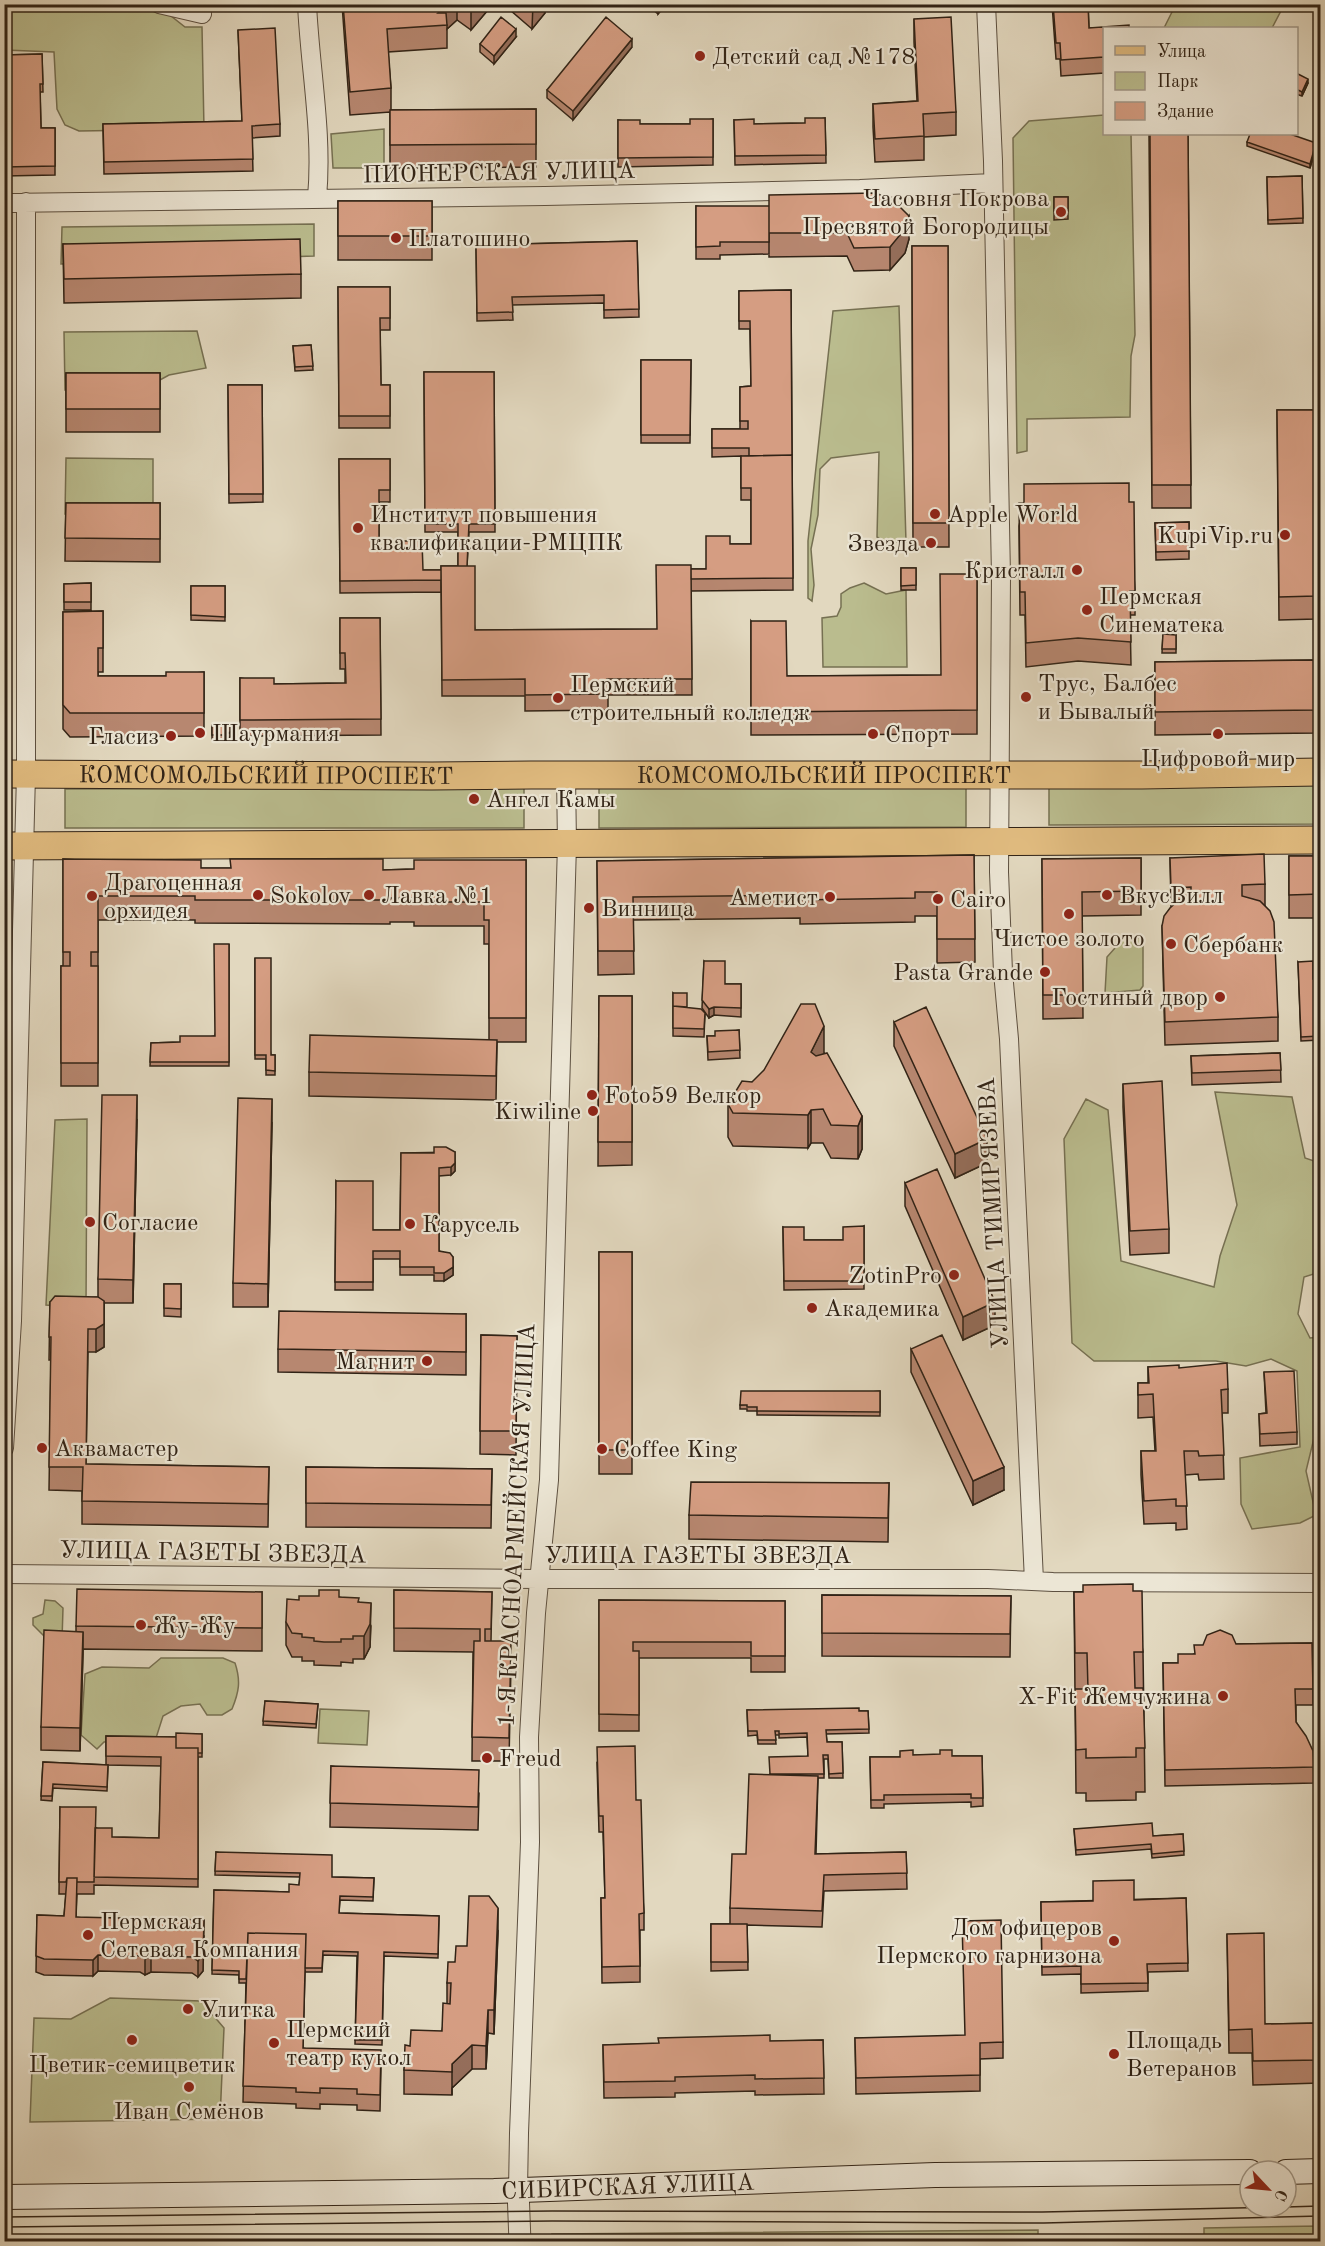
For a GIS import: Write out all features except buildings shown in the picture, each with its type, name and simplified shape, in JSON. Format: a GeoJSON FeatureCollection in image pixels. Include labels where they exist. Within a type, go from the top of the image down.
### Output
{"type":"FeatureCollection","features":[{"type":"Feature","properties":{"kind":"main road","name":"КОМСОМОЛЬСКИЙ ПРОСПЕКТ"},"geometry":{"type":"LineString","coordinates":[[15,774],[1142,776],[1320,772]]}},
{"type":"Feature","properties":{"kind":"main road"},"geometry":{"type":"LineString","coordinates":[[14,845],[1320,840]]}},
{"type":"Feature","properties":{"kind":"main road"},"geometry":{"type":"LineString","coordinates":[[1298,2172],[1320,2171]]}},
{"type":"Feature","properties":{"kind":"main road","name":"СИБИРСКАЯ УЛИЦА"},"geometry":{"type":"LineString","coordinates":[[4,2197],[518,2190],[935,2175],[1238,2172]]}},
{"type":"Feature","properties":{"kind":"street"},"geometry":{"type":"LineString","coordinates":[[159,4],[202,14]]}},
{"type":"Feature","properties":{"kind":"street"},"geometry":{"type":"LineString","coordinates":[[307,4],[317,126],[319,172],[317,198]]}},
{"type":"Feature","properties":{"kind":"street","name":"УЛИЦА ТИМИРЯЗЕВА"},"geometry":{"type":"LineString","coordinates":[[986,4],[993,183],[1001,576],[999,872],[1034,1581]]}},
{"type":"Feature","properties":{"kind":"street","name":"ПИОНЕРСКАЯ УЛИЦА"},"geometry":{"type":"LineString","coordinates":[[4,203],[545,196],[860,189],[993,183]]}},
{"type":"Feature","properties":{"kind":"street"},"geometry":{"type":"LineString","coordinates":[[4,1448],[12,1321],[14,845],[26,202]]}},
{"type":"Feature","properties":{"kind":"street","name":"1-Я КРАСНОАРМЕЙСКАЯ УЛИЦА"},"geometry":{"type":"LineString","coordinates":[[520,2241],[519,2133],[530,1842],[529,1737],[539,1579],[549,1480],[567,844],[566,776]]}},
{"type":"Feature","properties":{"kind":"street","name":"УЛИЦА ГАЗЕТЫ ЗВЕЗДА"},"geometry":{"type":"LineString","coordinates":[[4,1574],[1320,1583]]}},
{"type":"Feature","properties":{"kind":"green space"},"geometry":{"type":"Polygon","coordinates":[[[1176,4],[1284,4],[1273,27],[1164,27],[1176,4]]]}},
{"type":"Feature","properties":{"kind":"green space"},"geometry":{"type":"Polygon","coordinates":[[[157,5],[185,27],[202,27],[204,129],[79,131],[65,125],[57,109],[54,52],[5,50],[5,11],[157,5]]]}},
{"type":"Feature","properties":{"kind":"green space"},"geometry":{"type":"Polygon","coordinates":[[[1103,115],[1103,135],[1131,135],[1135,335],[1131,356],[1130,417],[1027,419],[1027,451],[1017,453],[1013,138],[1029,121],[1103,115]]]}},
{"type":"Feature","properties":{"kind":"green space"},"geometry":{"type":"Polygon","coordinates":[[[384,129],[384,168],[333,168],[331,134],[384,129]]]}},
{"type":"Feature","properties":{"kind":"green space"},"geometry":{"type":"Polygon","coordinates":[[[314,224],[314,256],[61,264],[62,227],[314,224]]]}},
{"type":"Feature","properties":{"kind":"green space"},"geometry":{"type":"Polygon","coordinates":[[[899,306],[906,542],[885,542],[877,537],[879,452],[831,458],[820,469],[818,515],[811,549],[814,585],[812,601],[808,598],[808,541],[833,311],[899,306]]]}},
{"type":"Feature","properties":{"kind":"green space"},"geometry":{"type":"Polygon","coordinates":[[[197,331],[206,368],[169,375],[149,386],[65,390],[64,332],[197,331]]]}},
{"type":"Feature","properties":{"kind":"green space"},"geometry":{"type":"Polygon","coordinates":[[[66,458],[153,459],[153,518],[65,514],[66,458]]]}},
{"type":"Feature","properties":{"kind":"green space"},"geometry":{"type":"Polygon","coordinates":[[[864,583],[886,594],[906,590],[907,667],[823,667],[822,618],[837,616],[841,607],[841,594],[864,583]]]}},
{"type":"Feature","properties":{"kind":"green space"},"geometry":{"type":"Polygon","coordinates":[[[1320,785],[1320,824],[1049,825],[1049,786],[1320,785]]]}},
{"type":"Feature","properties":{"kind":"green space"},"geometry":{"type":"Polygon","coordinates":[[[966,786],[966,827],[599,828],[599,788],[966,786]]]}},
{"type":"Feature","properties":{"kind":"green space"},"geometry":{"type":"Polygon","coordinates":[[[524,788],[524,828],[65,828],[65,789],[524,788]]]}},
{"type":"Feature","properties":{"kind":"green space"},"geometry":{"type":"Polygon","coordinates":[[[1137,937],[1143,941],[1143,986],[1140,990],[1105,993],[1107,957],[1123,939],[1137,937]]]}},
{"type":"Feature","properties":{"kind":"green space"},"geometry":{"type":"Polygon","coordinates":[[[1215,1092],[1292,1097],[1305,1158],[1320,1163],[1320,1272],[1304,1277],[1298,1314],[1310,1338],[1320,1337],[1320,1438],[1314,1438],[1306,1471],[1316,1515],[1300,1523],[1252,1529],[1241,1504],[1240,1458],[1300,1447],[1297,1371],[1271,1359],[1246,1366],[1216,1361],[1094,1361],[1072,1343],[1064,1139],[1086,1099],[1108,1110],[1121,1261],[1214,1287],[1220,1256],[1237,1205],[1215,1092]]]}},
{"type":"Feature","properties":{"kind":"green space"},"geometry":{"type":"Polygon","coordinates":[[[87,1119],[86,1308],[46,1305],[55,1120],[87,1119]]]}},
{"type":"Feature","properties":{"kind":"green space"},"geometry":{"type":"Polygon","coordinates":[[[1320,1448],[1320,1496],[1318,1496],[1317,1449],[1320,1448]]]}},
{"type":"Feature","properties":{"kind":"green space"},"geometry":{"type":"Polygon","coordinates":[[[45,1600],[55,1601],[63,1608],[62,1640],[48,1640],[33,1625],[33,1618],[43,1614],[45,1600]]]}},
{"type":"Feature","properties":{"kind":"green space"},"geometry":{"type":"Polygon","coordinates":[[[161,1658],[223,1658],[235,1663],[238,1686],[232,1709],[222,1715],[207,1715],[200,1704],[181,1706],[163,1716],[156,1738],[104,1742],[97,1749],[81,1735],[85,1674],[102,1667],[149,1668],[161,1658]]]}},
{"type":"Feature","properties":{"kind":"green space"},"geometry":{"type":"Polygon","coordinates":[[[320,1709],[369,1711],[367,1745],[318,1743],[320,1709]]]}},
{"type":"Feature","properties":{"kind":"green space"},"geometry":{"type":"Polygon","coordinates":[[[110,1998],[201,2001],[224,2028],[220,2119],[30,2122],[34,2018],[71,2019],[110,1998]]]}},
{"type":"Feature","properties":{"kind":"green space"},"geometry":{"type":"Polygon","coordinates":[[[1320,2226],[1320,2241],[1204,2241],[1204,2228],[1320,2226]]]}},
{"type":"Feature","properties":{"kind":"green space"},"geometry":{"type":"Polygon","coordinates":[[[1038,2230],[1038,2242],[553,2241],[552,2234],[1038,2230]]]}},
{"type":"Feature","properties":{"kind":"green space"},"geometry":{"type":"Polygon","coordinates":[[[492,2235],[493,2242],[4,2241],[5,2240],[492,2235]]]}},
{"type":"Feature","properties":{"kind":"tram line"},"geometry":{"type":"LineString","coordinates":[[1298,2207],[1320,2206]]}},
{"type":"Feature","properties":{"kind":"tram line"},"geometry":{"type":"LineString","coordinates":[[4,2217],[552,2211],[1042,2212],[1238,2208]]}},
{"type":"Feature","properties":{"kind":"tram line"},"geometry":{"type":"LineString","coordinates":[[4,2227],[552,2221],[1044,2223],[1320,2216]]}},
{"type":"Feature","properties":{"kind":"place","name":"Детский сад №178"},"geometry":{"type":"Point","coordinates":[700,56]}},
{"type":"Feature","properties":{"kind":"place","name":"Часовня Покрова Пресвятой Богородицы"},"geometry":{"type":"Point","coordinates":[1061,212]}},
{"type":"Feature","properties":{"kind":"place","name":"Платошино"},"geometry":{"type":"Point","coordinates":[396,238]}},
{"type":"Feature","properties":{"kind":"place","name":"Apple World"},"geometry":{"type":"Point","coordinates":[935,514]}},
{"type":"Feature","properties":{"kind":"place","name":"Институт повышения квалификации-РМЦПК"},"geometry":{"type":"Point","coordinates":[358,528]}},
{"type":"Feature","properties":{"kind":"place","name":"KupiVip.ru"},"geometry":{"type":"Point","coordinates":[1285,535]}},
{"type":"Feature","properties":{"kind":"place","name":"Звезда"},"geometry":{"type":"Point","coordinates":[931,543]}},
{"type":"Feature","properties":{"kind":"place","name":"Кристалл"},"geometry":{"type":"Point","coordinates":[1077,570]}},
{"type":"Feature","properties":{"kind":"place","name":"Пермская Синематека"},"geometry":{"type":"Point","coordinates":[1087,610]}},
{"type":"Feature","properties":{"kind":"place","name":"Трус, Балбес и Бывалый"},"geometry":{"type":"Point","coordinates":[1026,697]}},
{"type":"Feature","properties":{"kind":"place","name":"Пермский строительный колледж"},"geometry":{"type":"Point","coordinates":[558,698]}},
{"type":"Feature","properties":{"kind":"place","name":"Шаурмания"},"geometry":{"type":"Point","coordinates":[200,733]}},
{"type":"Feature","properties":{"kind":"place","name":"Спорт"},"geometry":{"type":"Point","coordinates":[873,734]}},
{"type":"Feature","properties":{"kind":"place","name":"Цифровой мир"},"geometry":{"type":"Point","coordinates":[1218,734]}},
{"type":"Feature","properties":{"kind":"place","name":"Гласиз"},"geometry":{"type":"Point","coordinates":[171,736]}},
{"type":"Feature","properties":{"kind":"place","name":"Ангел Камы"},"geometry":{"type":"Point","coordinates":[474,799]}},
{"type":"Feature","properties":{"kind":"place","name":"Sokolov"},"geometry":{"type":"Point","coordinates":[258,895]}},
{"type":"Feature","properties":{"kind":"place","name":"Лавка №1"},"geometry":{"type":"Point","coordinates":[369,895]}},
{"type":"Feature","properties":{"kind":"place","name":"ВкусВилл"},"geometry":{"type":"Point","coordinates":[1107,895]}},
{"type":"Feature","properties":{"kind":"place","name":"Драгоценная орхидея"},"geometry":{"type":"Point","coordinates":[92,896]}},
{"type":"Feature","properties":{"kind":"place","name":"Аметист"},"geometry":{"type":"Point","coordinates":[830,897]}},
{"type":"Feature","properties":{"kind":"place","name":"Cairo"},"geometry":{"type":"Point","coordinates":[938,899]}},
{"type":"Feature","properties":{"kind":"place","name":"Винница"},"geometry":{"type":"Point","coordinates":[589,908]}},
{"type":"Feature","properties":{"kind":"place","name":"Чистое золото"},"geometry":{"type":"Point","coordinates":[1069,914]}},
{"type":"Feature","properties":{"kind":"place","name":"Сбербанк"},"geometry":{"type":"Point","coordinates":[1171,944]}},
{"type":"Feature","properties":{"kind":"place","name":"Pasta Grande"},"geometry":{"type":"Point","coordinates":[1045,972]}},
{"type":"Feature","properties":{"kind":"place","name":"Гостиный двор"},"geometry":{"type":"Point","coordinates":[1220,997]}},
{"type":"Feature","properties":{"kind":"place","name":"Foto59 Велкор"},"geometry":{"type":"Point","coordinates":[592,1095]}},
{"type":"Feature","properties":{"kind":"place","name":"Kiwiline"},"geometry":{"type":"Point","coordinates":[593,1111]}},
{"type":"Feature","properties":{"kind":"place","name":"Согласие"},"geometry":{"type":"Point","coordinates":[90,1222]}},
{"type":"Feature","properties":{"kind":"place","name":"Карусель"},"geometry":{"type":"Point","coordinates":[410,1224]}},
{"type":"Feature","properties":{"kind":"place","name":"ZotinPro"},"geometry":{"type":"Point","coordinates":[954,1275]}},
{"type":"Feature","properties":{"kind":"place","name":"Академика"},"geometry":{"type":"Point","coordinates":[812,1308]}},
{"type":"Feature","properties":{"kind":"place","name":"Магнит"},"geometry":{"type":"Point","coordinates":[427,1361]}},
{"type":"Feature","properties":{"kind":"place","name":"Аквамастер"},"geometry":{"type":"Point","coordinates":[42,1448]}},
{"type":"Feature","properties":{"kind":"place","name":"Coffee King"},"geometry":{"type":"Point","coordinates":[602,1449]}},
{"type":"Feature","properties":{"kind":"place","name":"Жу-Жу"},"geometry":{"type":"Point","coordinates":[141,1625]}},
{"type":"Feature","properties":{"kind":"place","name":"X-Fit Жемчужина"},"geometry":{"type":"Point","coordinates":[1223,1696]}},
{"type":"Feature","properties":{"kind":"place","name":"Freud"},"geometry":{"type":"Point","coordinates":[487,1758]}},
{"type":"Feature","properties":{"kind":"place","name":"Пермская Сетевая Компания"},"geometry":{"type":"Point","coordinates":[88,1935]}},
{"type":"Feature","properties":{"kind":"place","name":"Дом офицеров Пермского гарнизона"},"geometry":{"type":"Point","coordinates":[1114,1941]}},
{"type":"Feature","properties":{"kind":"place","name":"Улитка"},"geometry":{"type":"Point","coordinates":[188,2009]}},
{"type":"Feature","properties":{"kind":"place","name":"Цветик-семицветик"},"geometry":{"type":"Point","coordinates":[132,2040]}},
{"type":"Feature","properties":{"kind":"place","name":"Пермский театр кукол"},"geometry":{"type":"Point","coordinates":[274,2043]}},
{"type":"Feature","properties":{"kind":"place","name":"Площадь Ветеранов"},"geometry":{"type":"Point","coordinates":[1114,2054]}},
{"type":"Feature","properties":{"kind":"place","name":"Иван Семёнов"},"geometry":{"type":"Point","coordinates":[189,2087]}}]}
